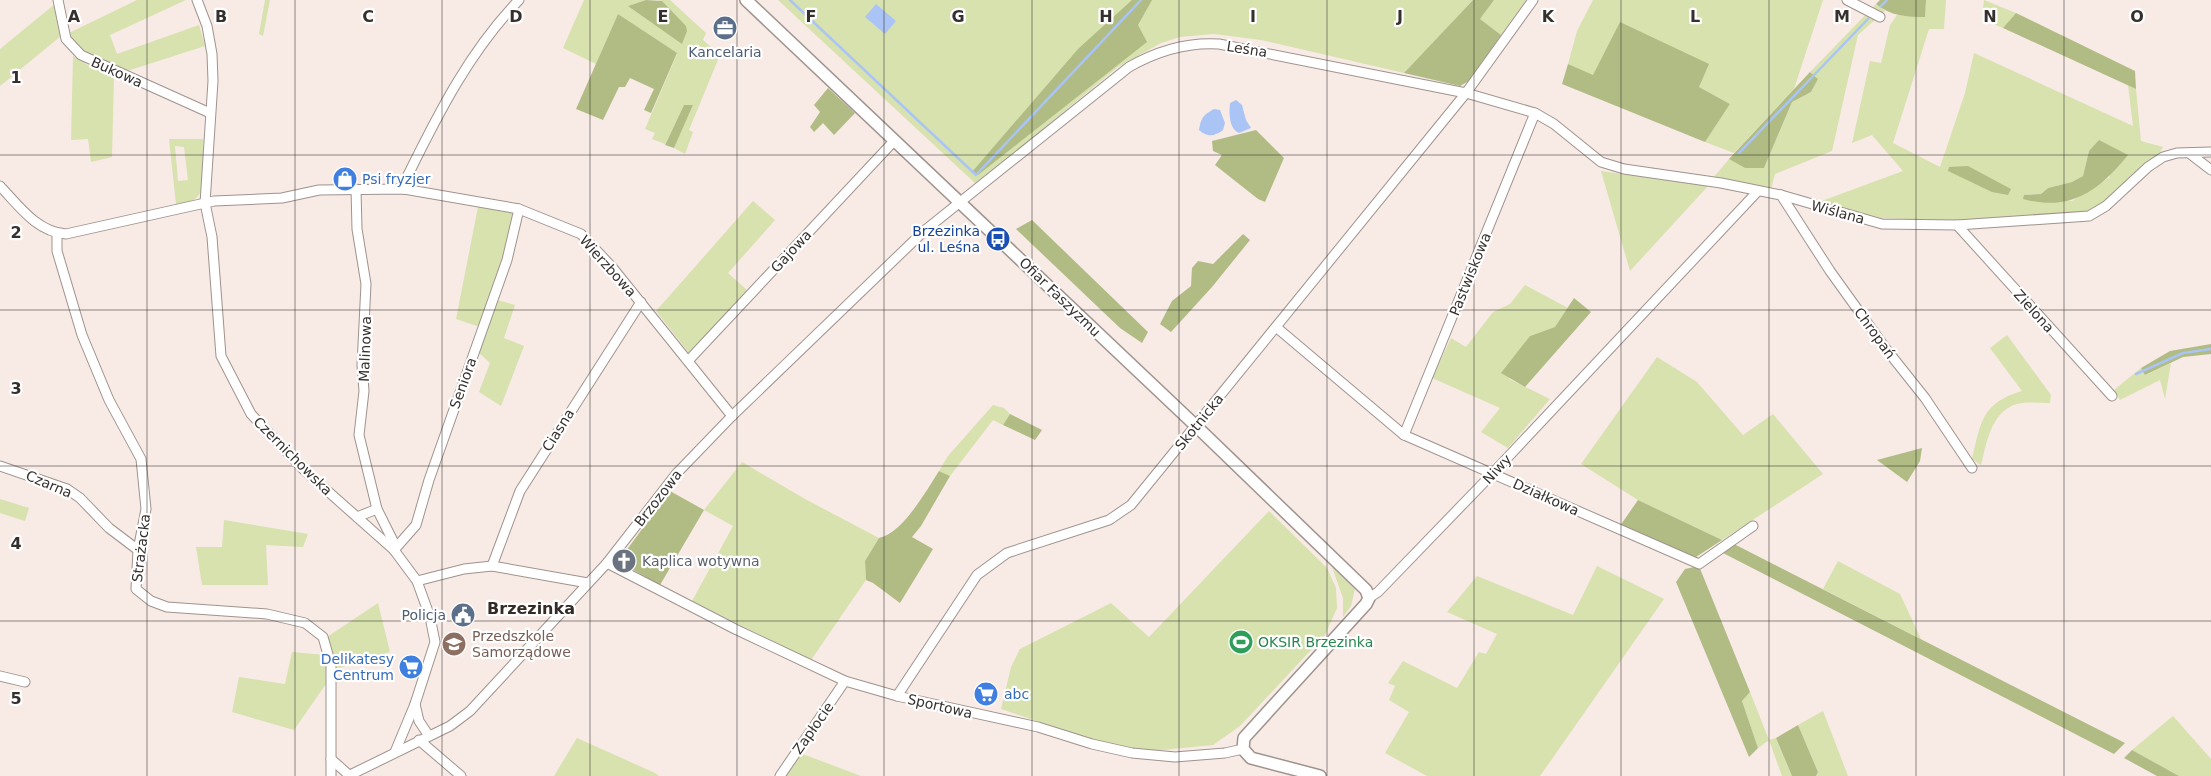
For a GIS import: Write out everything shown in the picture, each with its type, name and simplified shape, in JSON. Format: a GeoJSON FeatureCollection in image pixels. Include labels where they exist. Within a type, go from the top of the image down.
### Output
{"type":"FeatureCollection","features":[{"type":"Feature","properties":{"kind":"street","name":"Bukowa"},"geometry":{"type":"LineString","coordinates":[[58,0],[66,39],[81,55],[210,113]]}},
{"type":"Feature","properties":{"kind":"street","name":"Czernichowska"},"geometry":{"type":"LineString","coordinates":[[198,0],[207,26],[212,54],[205,203],[212,237],[221,356],[250,414],[304,470],[394,550],[417,581],[430,617],[435,642],[415,704],[395,752]]}},
{"type":"Feature","properties":{"kind":"street"},"geometry":{"type":"LineString","coordinates":[[404,189],[408,175],[455,84],[483,42],[519,0]]}},
{"type":"Feature","properties":{"kind":"street","name":"Ofiar Faszyzmu"},"geometry":{"type":"LineString","coordinates":[[746,0],[1361,584],[1369,598]]}},
{"type":"Feature","properties":{"kind":"street"},"geometry":{"type":"LineString","coordinates":[[1466,93],[1533,0]]}},
{"type":"Feature","properties":{"kind":"street"},"geometry":{"type":"LineString","coordinates":[[1847,0],[1880,17]]}},
{"type":"Feature","properties":{"kind":"street","name":"Leśna"},"geometry":{"type":"LineString","coordinates":[[960,203],[1129,67],[1161,51],[1176,47],[1205,44],[1244,48],[1466,93]]}},
{"type":"Feature","properties":{"kind":"street","name":"Wiślana"},"geometry":{"type":"LineString","coordinates":[[1466,93],[1535,113],[1554,124],[1601,162],[1624,169],[1721,183],[1781,195],[1882,224],[1957,225],[2089,216],[2106,206],[2163,156],[2211,152]]}},
{"type":"Feature","properties":{"kind":"street","name":"Skotnicka"},"geometry":{"type":"LineString","coordinates":[[896,696],[977,575],[1007,553],[1109,520],[1131,505],[1466,93]]}},
{"type":"Feature","properties":{"kind":"street","name":"Pastwiskowa"},"geometry":{"type":"LineString","coordinates":[[1404,435],[1535,113]]}},
{"type":"Feature","properties":{"kind":"street","name":"Gajowa"},"geometry":{"type":"LineString","coordinates":[[688,361],[894,141]]}},
{"type":"Feature","properties":{"kind":"street"},"geometry":{"type":"LineString","coordinates":[[2189,153],[2211,170]]}},
{"type":"Feature","properties":{"kind":"street"},"geometry":{"type":"LineString","coordinates":[[0,186],[39,225],[57,233]]}},
{"type":"Feature","properties":{"kind":"street","name":"Malinowa"},"geometry":{"type":"LineString","coordinates":[[356,189],[357,229],[366,284],[362,365],[364,391],[359,435],[377,509],[394,543],[394,550]]}},
{"type":"Feature","properties":{"kind":"street","name":"Wierzbowa"},"geometry":{"type":"LineString","coordinates":[[57,233],[71,233],[205,203],[282,198],[319,190],[404,189],[519,209],[581,234],[612,267],[732,416]]}},
{"type":"Feature","properties":{"kind":"street","name":"Niwy"},"geometry":{"type":"LineString","coordinates":[[1243,749],[1244,738],[1249,730],[1366,604],[1369,598],[1384,586],[1493,473],[1758,190]]}},
{"type":"Feature","properties":{"kind":"street","name":"Chropań"},"geometry":{"type":"LineString","coordinates":[[1781,195],[1830,271],[1886,349],[1925,398],[1972,468]]}},
{"type":"Feature","properties":{"kind":"street","name":"Brzozowa"},"geometry":{"type":"LineString","coordinates":[[349,776],[418,740],[450,726],[470,711],[607,563],[677,473],[732,416],[924,231],[960,203]]}},
{"type":"Feature","properties":{"kind":"street","name":"Seniora"},"geometry":{"type":"LineString","coordinates":[[394,550],[416,525],[432,471],[507,260],[519,209]]}},
{"type":"Feature","properties":{"kind":"street","name":"Zielona"},"geometry":{"type":"LineString","coordinates":[[1957,225],[2112,396]]}},
{"type":"Feature","properties":{"kind":"street","name":"Strażacka"},"geometry":{"type":"LineString","coordinates":[[57,233],[57,251],[82,335],[109,400],[141,459],[146,509],[138,550],[136,590],[151,601],[167,607],[267,614],[305,623],[317,630],[328,648],[331,665],[331,776]]}},
{"type":"Feature","properties":{"kind":"street","name":"Ciasna"},"geometry":{"type":"LineString","coordinates":[[492,566],[520,491],[641,302]]}},
{"type":"Feature","properties":{"kind":"street","name":"Działkowa"},"geometry":{"type":"LineString","coordinates":[[1276,327],[1404,435],[1699,564],[1753,526]]}},
{"type":"Feature","properties":{"kind":"street","name":"Czarna"},"geometry":{"type":"LineString","coordinates":[[0,466],[67,489],[80,498],[109,528],[138,550]]}},
{"type":"Feature","properties":{"kind":"street"},"geometry":{"type":"LineString","coordinates":[[357,517],[377,509]]}},
{"type":"Feature","properties":{"kind":"street","name":"Sportowa"},"geometry":{"type":"LineString","coordinates":[[607,563],[735,629],[845,681],[896,696],[1038,727],[1092,744],[1132,753],[1175,757],[1225,754],[1243,749]]}},
{"type":"Feature","properties":{"kind":"street"},"geometry":{"type":"LineString","coordinates":[[417,581],[464,569],[492,566],[588,583]]}},
{"type":"Feature","properties":{"kind":"street"},"geometry":{"type":"LineString","coordinates":[[0,676],[25,682]]}},
{"type":"Feature","properties":{"kind":"street","name":"Zapłocie"},"geometry":{"type":"LineString","coordinates":[[780,776],[845,681]]}},
{"type":"Feature","properties":{"kind":"street"},"geometry":{"type":"LineString","coordinates":[[415,704],[418,721],[428,736]]}},
{"type":"Feature","properties":{"kind":"street"},"geometry":{"type":"LineString","coordinates":[[418,740],[452,773],[461,776]]}},
{"type":"Feature","properties":{"kind":"street"},"geometry":{"type":"LineString","coordinates":[[1243,749],[1251,758],[1320,776]]}},
{"type":"Feature","properties":{"kind":"street"},"geometry":{"type":"LineString","coordinates":[[331,759],[349,776]]}},
{"type":"Feature","properties":{"kind":"green space"},"geometry":{"type":"Polygon","coordinates":[[[137,0],[186,0],[110,35],[117,54],[199,25],[205,46],[124,72],[84,53],[72,41],[69,33],[137,0]]]}},
{"type":"Feature","properties":{"kind":"green space"},"geometry":{"type":"Polygon","coordinates":[[[265,0],[270,0],[263,36],[259,34],[265,0]]]}},
{"type":"Feature","properties":{"kind":"green space"},"geometry":{"type":"Polygon","coordinates":[[[584,0],[646,0],[628,6],[662,1],[657,0],[670,0],[706,33],[703,40],[720,55],[689,130],[693,132],[685,154],[674,148],[693,105],[684,105],[665,144],[652,139],[655,133],[645,129],[677,54],[618,14],[596,64],[563,48],[584,0]]]}},
{"type":"Feature","properties":{"kind":"green space"},"geometry":{"type":"Polygon","coordinates":[[[646,0],[662,1],[686,26],[687,31],[682,44],[628,6],[646,0]]]}},
{"type":"Feature","properties":{"kind":"green space"},"geometry":{"type":"Polygon","coordinates":[[[778,0],[1473,0],[1404,73],[1261,40],[1214,34],[1180,37],[1161,43],[1118,67],[976,184],[778,0]]]}},
{"type":"Feature","properties":{"kind":"green space"},"geometry":{"type":"Polygon","coordinates":[[[1132,0],[1152,0],[1138,25],[1147,42],[978,175],[972,172],[1078,49],[1132,0]]]}},
{"type":"Feature","properties":{"kind":"green space"},"geometry":{"type":"Polygon","coordinates":[[[1473,0],[1494,0],[1480,19],[1501,35],[1469,81],[1460,86],[1404,73],[1473,0]]]}},
{"type":"Feature","properties":{"kind":"green space"},"geometry":{"type":"Polygon","coordinates":[[[1494,0],[1526,0],[1501,35],[1480,19],[1494,0]]]}},
{"type":"Feature","properties":{"kind":"green space"},"geometry":{"type":"Polygon","coordinates":[[[1593,0],[1823,0],[1794,89],[1734,153],[1705,142],[1730,104],[1699,87],[1708,64],[1593,76],[1568,64],[1577,31],[1593,0]]]}},
{"type":"Feature","properties":{"kind":"green space"},"geometry":{"type":"Polygon","coordinates":[[[1880,0],[1926,0],[1925,17],[1905,16],[1887,11],[1876,4],[1880,0]]]}},
{"type":"Feature","properties":{"kind":"green space"},"geometry":{"type":"Polygon","coordinates":[[[1926,0],[1946,0],[1944,29],[1929,29],[1893,143],[1940,167],[1965,93],[1974,53],[2133,126],[2128,85],[2136,89],[2141,141],[2163,147],[2159,154],[2104,202],[2087,213],[1953,221],[1882,218],[1819,202],[1903,171],[1872,135],[1852,143],[1870,61],[1881,63],[1890,25],[1897,15],[1925,17],[1926,0]],[[2089,151],[2083,176],[2072,182],[2048,188],[2041,194],[2024,195],[2072,201],[2110,177],[2089,151]]]}},
{"type":"Feature","properties":{"kind":"green space"},"geometry":{"type":"Polygon","coordinates":[[[1984,0],[2016,13],[2003,28],[1982,19],[1984,0]]]}},
{"type":"Feature","properties":{"kind":"green space"},"geometry":{"type":"Polygon","coordinates":[[[55,4],[61,36],[0,86],[0,49],[55,4]]]}},
{"type":"Feature","properties":{"kind":"green space"},"geometry":{"type":"Polygon","coordinates":[[[1876,4],[1885,11],[1858,35],[1832,151],[1775,174],[1771,189],[1713,178],[1729,159],[1745,168],[1764,168],[1792,102],[1811,92],[1818,79],[1810,72],[1876,4]]]}},
{"type":"Feature","properties":{"kind":"green space"},"geometry":{"type":"Polygon","coordinates":[[[2016,13],[2135,71],[2136,89],[2003,28],[2016,13]]]}},
{"type":"Feature","properties":{"kind":"green space"},"geometry":{"type":"Polygon","coordinates":[[[618,14],[677,53],[651,113],[644,110],[654,89],[630,78],[625,87],[619,87],[603,120],[576,109],[618,14]]]}},
{"type":"Feature","properties":{"kind":"green space"},"geometry":{"type":"Polygon","coordinates":[[[1620,22],[1709,64],[1699,87],[1730,104],[1705,142],[1562,84],[1568,64],[1593,75],[1620,22]]]}},
{"type":"Feature","properties":{"kind":"green space"},"geometry":{"type":"Polygon","coordinates":[[[73,56],[91,67],[114,77],[112,157],[91,162],[88,139],[71,140],[73,56]]]}},
{"type":"Feature","properties":{"kind":"green space"},"geometry":{"type":"Polygon","coordinates":[[[1810,72],[1818,79],[1811,92],[1792,102],[1764,168],[1745,168],[1729,159],[1810,72]]]}},
{"type":"Feature","properties":{"kind":"green space"},"geometry":{"type":"Polygon","coordinates":[[[828,88],[855,113],[834,135],[823,123],[814,132],[810,127],[820,112],[814,105],[828,88]]]}},
{"type":"Feature","properties":{"kind":"green space"},"geometry":{"type":"Polygon","coordinates":[[[684,105],[693,105],[674,148],[665,145],[684,105]]]}},
{"type":"Feature","properties":{"kind":"green space"},"geometry":{"type":"Polygon","coordinates":[[[1256,130],[1284,158],[1265,202],[1258,199],[1215,165],[1222,155],[1213,151],[1212,141],[1256,130]]]}},
{"type":"Feature","properties":{"kind":"green space"},"geometry":{"type":"Polygon","coordinates":[[[169,139],[203,139],[202,190],[191,201],[176,204],[169,139]],[[175,146],[178,181],[188,180],[184,147],[175,146]]]}},
{"type":"Feature","properties":{"kind":"green space"},"geometry":{"type":"Polygon","coordinates":[[[2099,140],[2128,155],[2106,179],[2082,195],[2069,200],[2055,203],[2023,199],[2024,195],[2041,194],[2048,188],[2072,182],[2083,176],[2089,151],[2099,140]]]}},
{"type":"Feature","properties":{"kind":"green space"},"geometry":{"type":"Polygon","coordinates":[[[1968,166],[2011,189],[2008,195],[1992,192],[1948,171],[1949,167],[1968,166]]]}},
{"type":"Feature","properties":{"kind":"green space"},"geometry":{"type":"Polygon","coordinates":[[[1601,171],[1708,186],[1630,271],[1601,171]]]}},
{"type":"Feature","properties":{"kind":"green space"},"geometry":{"type":"Polygon","coordinates":[[[753,201],[775,220],[728,273],[748,291],[689,353],[656,311],[753,201]]]}},
{"type":"Feature","properties":{"kind":"green space"},"geometry":{"type":"Polygon","coordinates":[[[478,207],[511,211],[513,217],[505,256],[480,327],[456,319],[478,207]]]}},
{"type":"Feature","properties":{"kind":"green space"},"geometry":{"type":"Polygon","coordinates":[[[1032,220],[1148,332],[1142,343],[1120,328],[1016,229],[1032,220]]]}},
{"type":"Feature","properties":{"kind":"green space"},"geometry":{"type":"Polygon","coordinates":[[[1243,234],[1250,240],[1212,287],[1171,332],[1160,324],[1172,301],[1191,286],[1192,268],[1198,261],[1213,264],[1243,234]]]}},
{"type":"Feature","properties":{"kind":"green space"},"geometry":{"type":"Polygon","coordinates":[[[1525,285],[1568,308],[1555,327],[1530,336],[1509,379],[1550,399],[1508,448],[1481,432],[1500,408],[1432,378],[1451,338],[1466,347],[1493,312],[1510,304],[1525,285]]]}},
{"type":"Feature","properties":{"kind":"green space"},"geometry":{"type":"Polygon","coordinates":[[[1574,298],[1591,312],[1525,387],[1501,373],[1530,336],[1555,327],[1574,298]]]}},
{"type":"Feature","properties":{"kind":"green space"},"geometry":{"type":"Polygon","coordinates":[[[497,300],[515,305],[504,338],[524,346],[501,406],[479,392],[490,363],[477,351],[497,300]]]}},
{"type":"Feature","properties":{"kind":"green space"},"geometry":{"type":"Polygon","coordinates":[[[2007,335],[2051,395],[2050,403],[2022,403],[2004,411],[1992,427],[1981,465],[1972,459],[1985,415],[1999,401],[2022,391],[1990,348],[2007,335]]]}},
{"type":"Feature","properties":{"kind":"green space"},"geometry":{"type":"Polygon","coordinates":[[[2211,344],[2211,354],[2183,357],[2145,375],[2141,368],[2170,351],[2211,344]]]}},
{"type":"Feature","properties":{"kind":"green space"},"geometry":{"type":"Polygon","coordinates":[[[1657,357],[1697,382],[1743,435],[1773,414],[1823,474],[1722,540],[1638,500],[1581,464],[1657,357]]]}},
{"type":"Feature","properties":{"kind":"green space"},"geometry":{"type":"Polygon","coordinates":[[[2171,363],[2165,399],[2160,380],[2120,400],[2114,390],[2141,368],[2146,375],[2171,363]]]}},
{"type":"Feature","properties":{"kind":"green space"},"geometry":{"type":"Polygon","coordinates":[[[993,405],[1004,408],[1010,414],[1003,425],[993,420],[950,476],[939,471],[948,456],[993,405]]]}},
{"type":"Feature","properties":{"kind":"green space"},"geometry":{"type":"Polygon","coordinates":[[[1010,414],[1042,430],[1035,440],[1003,425],[1010,414]]]}},
{"type":"Feature","properties":{"kind":"green space"},"geometry":{"type":"Polygon","coordinates":[[[1922,448],[1920,461],[1907,482],[1877,460],[1922,448]]]}},
{"type":"Feature","properties":{"kind":"green space"},"geometry":{"type":"Polygon","coordinates":[[[742,462],[805,499],[879,538],[865,561],[866,580],[811,660],[692,601],[733,526],[704,510],[742,462]]]}},
{"type":"Feature","properties":{"kind":"green space"},"geometry":{"type":"Polygon","coordinates":[[[939,471],[950,476],[921,526],[912,537],[933,549],[900,603],[866,580],[865,561],[879,538],[888,535],[905,520],[921,500],[939,471]]]}},
{"type":"Feature","properties":{"kind":"green space"},"geometry":{"type":"Polygon","coordinates":[[[670,491],[704,510],[660,585],[630,568],[626,551],[670,491]]]}},
{"type":"Feature","properties":{"kind":"green space"},"geometry":{"type":"Polygon","coordinates":[[[0,499],[29,508],[25,521],[0,513],[0,499]]]}},
{"type":"Feature","properties":{"kind":"green space"},"geometry":{"type":"Polygon","coordinates":[[[1638,500],[1722,540],[1696,557],[1688,556],[1620,526],[1638,500]]]}},
{"type":"Feature","properties":{"kind":"green space"},"geometry":{"type":"Polygon","coordinates":[[[1269,511],[1327,568],[1336,588],[1337,608],[1325,635],[1240,726],[1213,745],[1152,751],[1092,740],[1001,709],[1011,667],[1020,649],[1111,603],[1149,637],[1269,511]]]}},
{"type":"Feature","properties":{"kind":"green space"},"geometry":{"type":"Polygon","coordinates":[[[224,520],[308,534],[303,547],[266,545],[268,585],[202,585],[196,547],[222,547],[224,520]]]}},
{"type":"Feature","properties":{"kind":"green space"},"geometry":{"type":"Polygon","coordinates":[[[1734,544],[2125,743],[2114,754],[1723,553],[1734,544]]]}},
{"type":"Feature","properties":{"kind":"green space"},"geometry":{"type":"Polygon","coordinates":[[[1838,561],[1900,594],[1921,639],[1823,589],[1838,561]]]}},
{"type":"Feature","properties":{"kind":"green space"},"geometry":{"type":"Polygon","coordinates":[[[1597,566],[1664,599],[1540,776],[1427,776],[1385,753],[1409,712],[1389,700],[1395,686],[1388,683],[1403,661],[1457,688],[1479,652],[1486,654],[1497,634],[1447,612],[1477,576],[1573,615],[1597,566]]]}},
{"type":"Feature","properties":{"kind":"green space"},"geometry":{"type":"Polygon","coordinates":[[[1699,566],[1750,692],[1742,701],[1758,748],[1749,757],[1676,582],[1685,569],[1699,566]]]}},
{"type":"Feature","properties":{"kind":"green space"},"geometry":{"type":"Polygon","coordinates":[[[1332,567],[1355,589],[1351,606],[1343,617],[1343,598],[1332,567]]]}},
{"type":"Feature","properties":{"kind":"green space"},"geometry":{"type":"Polygon","coordinates":[[[378,603],[390,652],[334,670],[327,637],[378,603]]]}},
{"type":"Feature","properties":{"kind":"green space"},"geometry":{"type":"Polygon","coordinates":[[[292,652],[325,655],[328,681],[294,730],[232,712],[239,677],[285,684],[292,652]]]}},
{"type":"Feature","properties":{"kind":"green space"},"geometry":{"type":"Polygon","coordinates":[[[1750,692],[1769,740],[1758,748],[1742,701],[1750,692]]]}},
{"type":"Feature","properties":{"kind":"green space"},"geometry":{"type":"Polygon","coordinates":[[[1823,711],[1848,776],[1816,776],[1818,772],[1798,725],[1823,711]]]}},
{"type":"Feature","properties":{"kind":"green space"},"geometry":{"type":"Polygon","coordinates":[[[2173,716],[2211,759],[2211,776],[2179,776],[2132,750],[2173,716]]]}},
{"type":"Feature","properties":{"kind":"green space"},"geometry":{"type":"Polygon","coordinates":[[[1798,725],[1818,772],[1816,776],[1792,776],[1776,738],[1798,725]]]}},
{"type":"Feature","properties":{"kind":"green space"},"geometry":{"type":"Polygon","coordinates":[[[577,738],[655,773],[659,776],[554,776],[577,738]]]}},
{"type":"Feature","properties":{"kind":"green space"},"geometry":{"type":"Polygon","coordinates":[[[1776,738],[1792,776],[1782,776],[1769,740],[1776,738]]]}},
{"type":"Feature","properties":{"kind":"green space"},"geometry":{"type":"Polygon","coordinates":[[[2132,750],[2179,776],[2157,776],[2124,758],[2132,750]]]}},
{"type":"Feature","properties":{"kind":"green space"},"geometry":{"type":"Polygon","coordinates":[[[800,753],[861,776],[785,776],[800,753]]]}},
{"type":"Feature","properties":{"kind":"water"},"geometry":{"type":"Polygon","coordinates":[[[876,4],[896,21],[885,34],[865,17],[876,4]]]}},
{"type":"Feature","properties":{"kind":"water"},"geometry":{"type":"Polygon","coordinates":[[[1236,100],[1242,105],[1246,120],[1251,128],[1239,133],[1233,128],[1230,116],[1230,103],[1236,100]]]}},
{"type":"Feature","properties":{"kind":"water"},"geometry":{"type":"Polygon","coordinates":[[[1214,109],[1220,110],[1225,123],[1223,130],[1214,135],[1202,133],[1199,130],[1203,117],[1214,109]]]}},
{"type":"Feature","properties":{"kind":"waterway"},"geometry":{"type":"LineString","coordinates":[[790,0],[976,175],[1141,0]]}},
{"type":"Feature","properties":{"kind":"waterway"},"geometry":{"type":"LineString","coordinates":[[1881,6],[1887,0]]}},
{"type":"Feature","properties":{"kind":"waterway"},"geometry":{"type":"LineString","coordinates":[[1739,153],[1868,19]]}},
{"type":"Feature","properties":{"kind":"waterway"},"geometry":{"type":"LineString","coordinates":[[2136,374],[2183,353],[2211,349]]}},
{"type":"Feature","properties":{"kind":"place","name":"Kancelaria"},"geometry":{"type":"Point","coordinates":[725,28]}},
{"type":"Feature","properties":{"kind":"place","name":"Psi fryzjer"},"geometry":{"type":"Point","coordinates":[345,179]}},
{"type":"Feature","properties":{"kind":"place","name":"Brzezinka ul. Leśna"},"geometry":{"type":"Point","coordinates":[998,239]}},
{"type":"Feature","properties":{"kind":"place","name":"Kaplica wotywna"},"geometry":{"type":"Point","coordinates":[624,561]}},
{"type":"Feature","properties":{"kind":"place","name":"Policja"},"geometry":{"type":"Point","coordinates":[463,615]}},
{"type":"Feature","properties":{"kind":"place","name":"OKSIR Brzezinka"},"geometry":{"type":"Point","coordinates":[1241,642]}},
{"type":"Feature","properties":{"kind":"place","name":"Przedszkole Samorządowe"},"geometry":{"type":"Point","coordinates":[454,644]}},
{"type":"Feature","properties":{"kind":"place","name":"Delikatesy Centrum"},"geometry":{"type":"Point","coordinates":[411,667]}},
{"type":"Feature","properties":{"kind":"place","name":"abc"},"geometry":{"type":"Point","coordinates":[986,694]}},
{"type":"Feature","properties":{"kind":"district","name":"Brzezinka"},"geometry":{"type":"Point","coordinates":[531,608]}}]}
